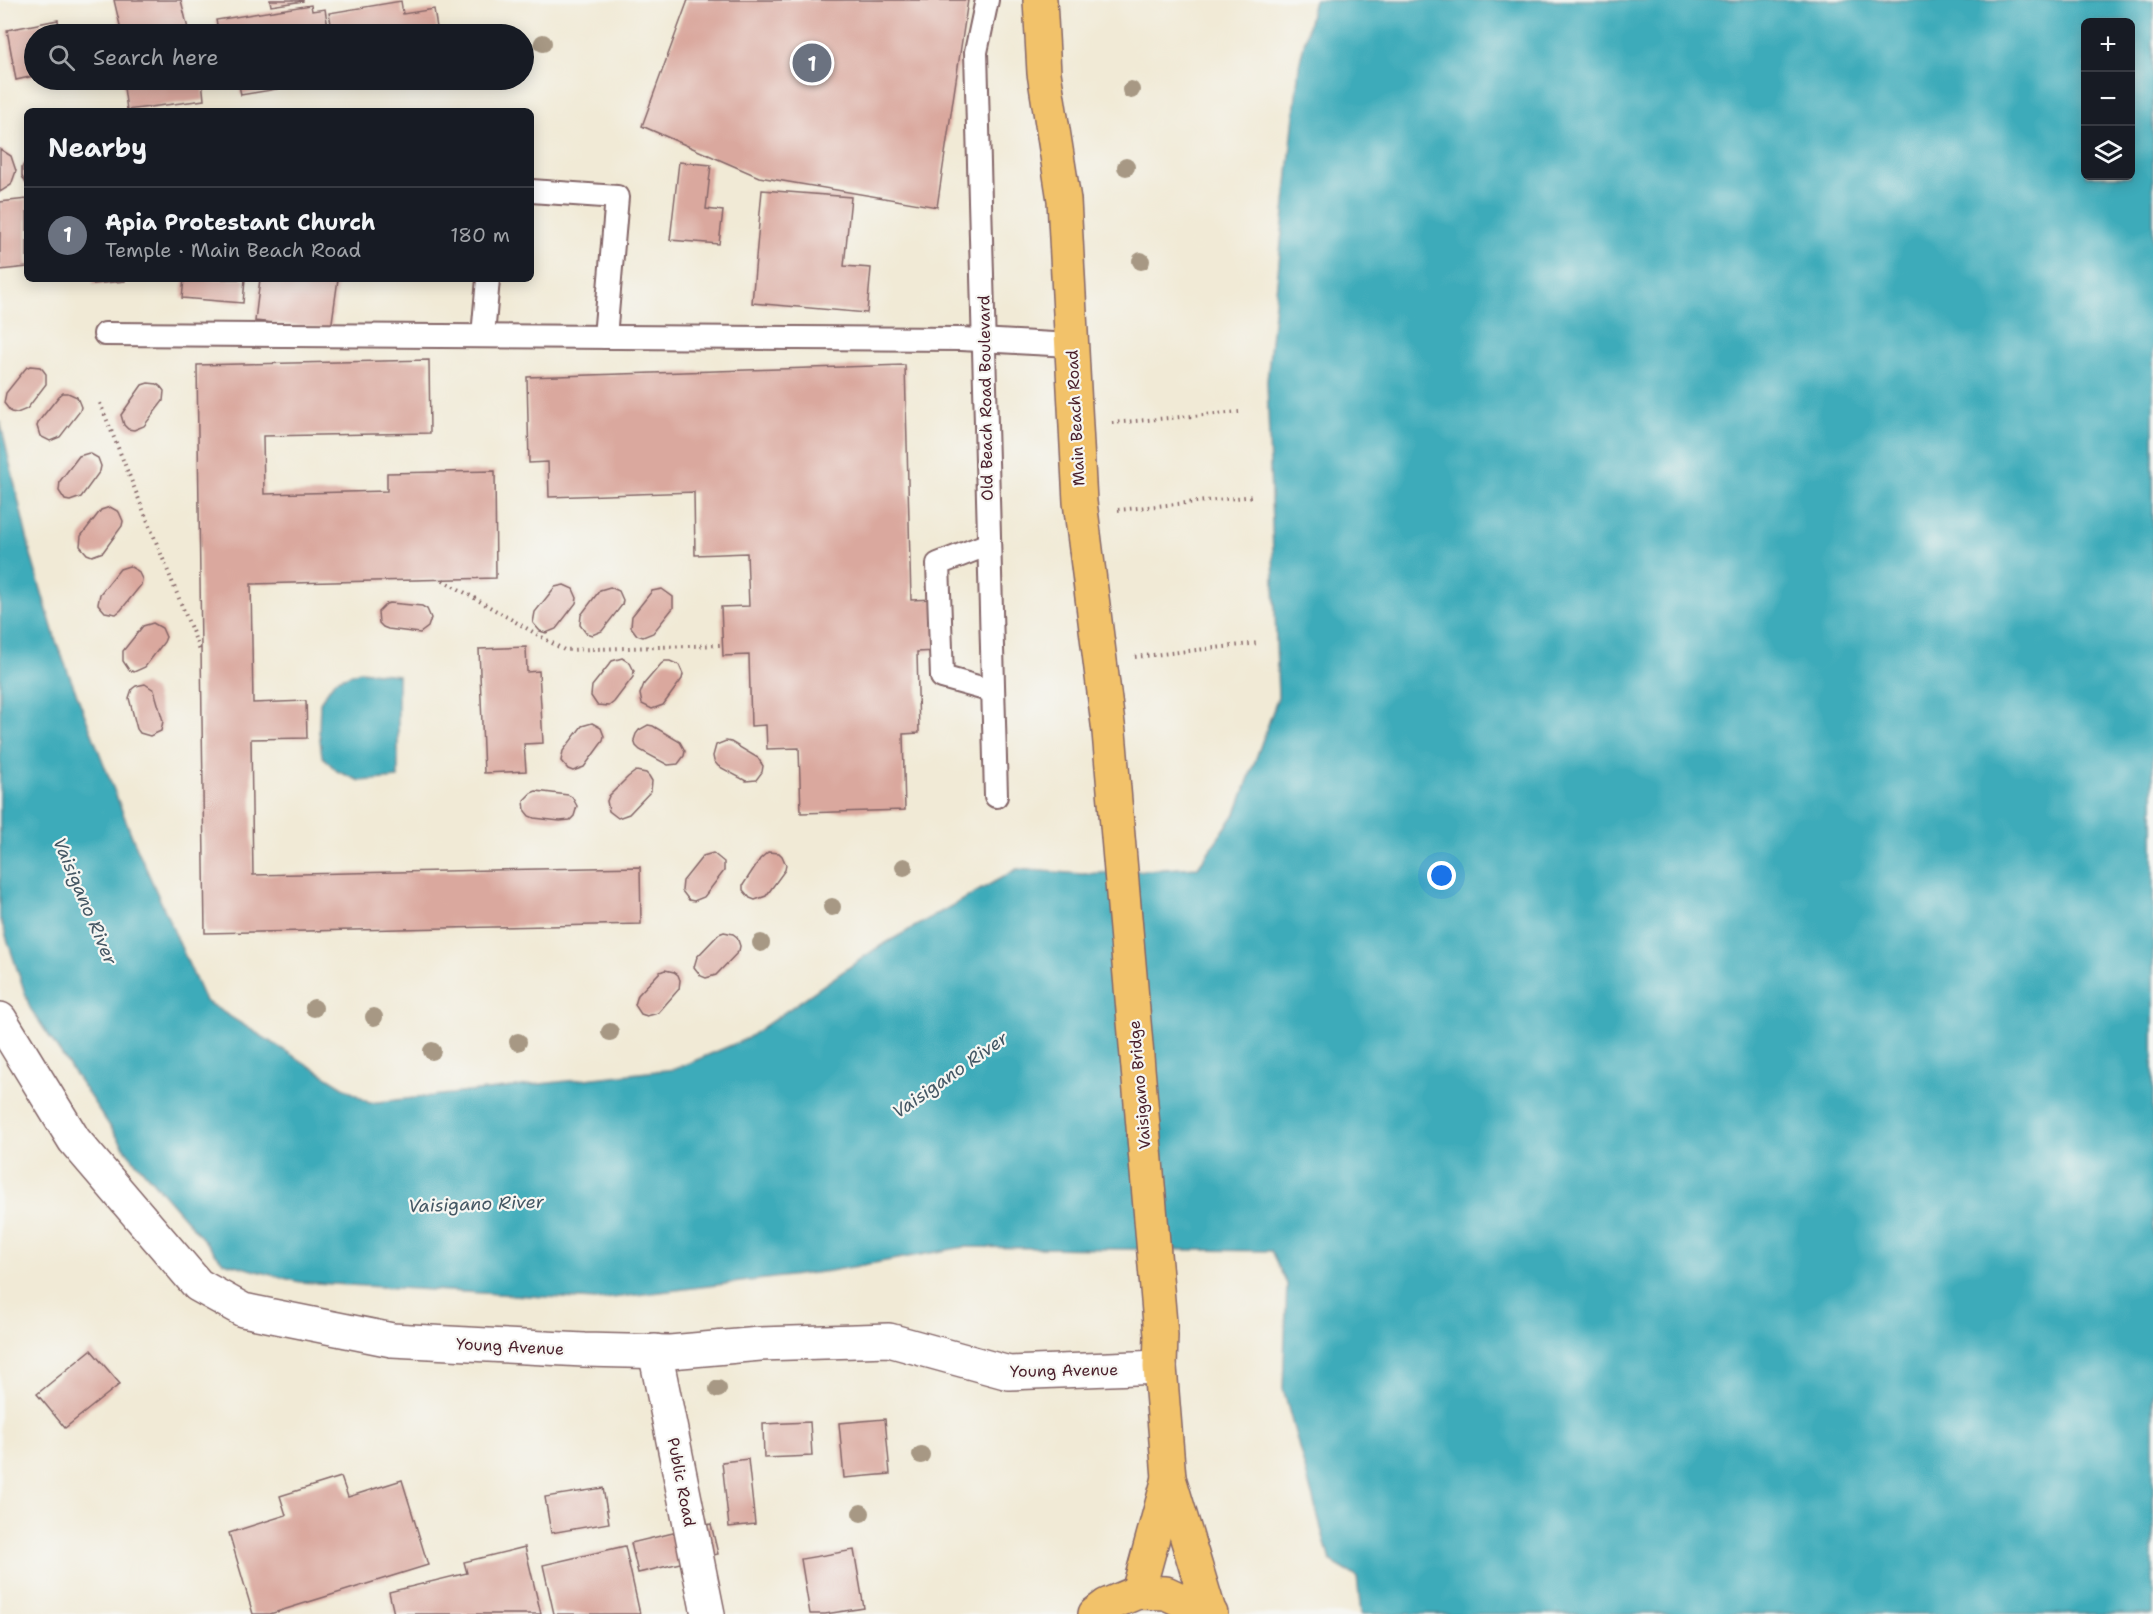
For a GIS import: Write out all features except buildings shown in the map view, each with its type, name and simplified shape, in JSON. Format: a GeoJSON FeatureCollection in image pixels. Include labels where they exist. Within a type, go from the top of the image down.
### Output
{"type":"FeatureCollection","features":[{"type":"Feature","properties":{"kind":"main road","name":"Main Beach Road"},"geometry":{"type":"LineString","coordinates":[[1040,0],[1044,73],[1064,201],[1081,514],[1109,732],[1116,835]]}},
{"type":"Feature","properties":{"kind":"main road","name":"Vaisigano Bridge"},"geometry":{"type":"LineString","coordinates":[[1116,835],[1161,1351]]}},
{"type":"Feature","properties":{"kind":"main road"},"geometry":{"type":"LineString","coordinates":[[1161,1351],[1169,1478],[1210,1613]]}},
{"type":"Feature","properties":{"kind":"main road"},"geometry":{"type":"LineString","coordinates":[[1138,1593],[1169,1478]]}},
{"type":"Feature","properties":{"kind":"main road"},"geometry":{"type":"LineString","coordinates":[[1095,1614],[1107,1605],[1138,1593],[1166,1593],[1210,1613]]}},
{"type":"Feature","properties":{"kind":"street","name":"Young Avenue"},"geometry":{"type":"LineString","coordinates":[[0,1019],[74,1140],[198,1285],[243,1310],[392,1340],[584,1350],[655,1351],[760,1344],[889,1340],[1009,1373],[1161,1351]]}},
{"type":"Feature","properties":{"kind":"street","name":"Public Road"},"geometry":{"type":"LineString","coordinates":[[655,1351],[708,1614]]}},
{"type":"Feature","properties":{"kind":"lane","name":"Old Beach Road Boulevard"},"geometry":{"type":"LineString","coordinates":[[987,0],[976,52],[996,796]]}},
{"type":"Feature","properties":{"kind":"lane"},"geometry":{"type":"LineString","coordinates":[[534,191],[617,197],[604,337]]}},
{"type":"Feature","properties":{"kind":"lane"},"geometry":{"type":"LineString","coordinates":[[483,336],[488,282]]}},
{"type":"Feature","properties":{"kind":"lane"},"geometry":{"type":"LineString","coordinates":[[105,334],[983,341],[1071,345]]}},
{"type":"Feature","properties":{"kind":"lane"},"geometry":{"type":"LineString","coordinates":[[989,544],[938,564],[942,677],[992,691]]}},
{"type":"Feature","properties":{"kind":"path"},"geometry":{"type":"LineString","coordinates":[[100,403],[201,653]]}},
{"type":"Feature","properties":{"kind":"path"},"geometry":{"type":"LineString","coordinates":[[1076,426],[1239,412]]}},
{"type":"Feature","properties":{"kind":"path"},"geometry":{"type":"LineString","coordinates":[[1081,514],[1255,496]]}},
{"type":"Feature","properties":{"kind":"path"},"geometry":{"type":"LineString","coordinates":[[443,580],[564,650],[722,645]]}},
{"type":"Feature","properties":{"kind":"path"},"geometry":{"type":"LineString","coordinates":[[1101,661],[1259,643]]}},
{"type":"Feature","properties":{"kind":"water","name":"Vaisigano River"},"geometry":{"type":"Polygon","coordinates":[[[1314,0],[2153,0],[2153,1614],[1361,1614],[1357,1577],[1330,1561],[1283,1389],[1287,1284],[1271,1251],[964,1247],[830,1271],[596,1300],[299,1282],[223,1262],[128,1153],[30,1008],[0,918],[0,421],[32,559],[56,641],[133,839],[205,1001],[369,1103],[675,1069],[746,1039],[877,948],[1017,869],[1082,874],[1198,867],[1237,811],[1278,697],[1267,381],[1299,66],[1314,0]]]}},
{"type":"Feature","properties":{"kind":"water"},"geometry":{"type":"Polygon","coordinates":[[[360,671],[398,675],[398,778],[360,781],[337,771],[322,756],[319,731],[320,702],[335,680],[360,671]]]}},
{"type":"Feature","properties":{"kind":"place","name":"Apia Protestant Church"},"geometry":{"type":"Point","coordinates":[812,63]}}]}
